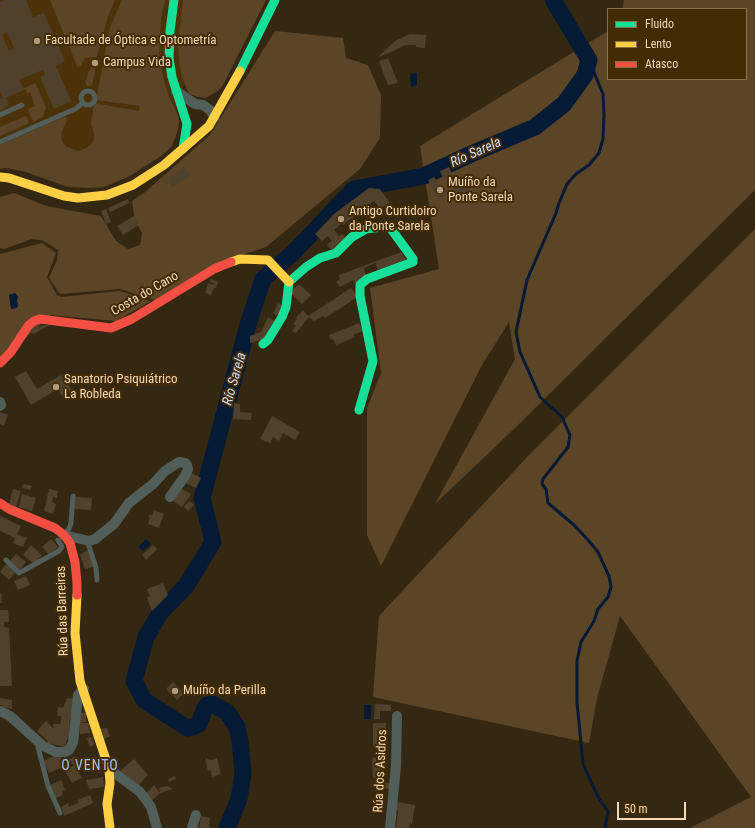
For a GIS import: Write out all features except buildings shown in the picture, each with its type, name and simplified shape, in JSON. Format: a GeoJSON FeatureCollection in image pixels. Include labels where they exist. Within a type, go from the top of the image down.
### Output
{"type":"FeatureCollection","features":[{"type":"Feature","properties":{"kind":"street"},"geometry":{"type":"LineString","coordinates":[[174,0],[170,31],[172,77],[186,121],[193,131],[204,131]]}},
{"type":"Feature","properties":{"kind":"street"},"geometry":{"type":"LineString","coordinates":[[0,177],[9,178],[64,196],[78,198],[93,197],[121,191],[133,185],[164,165],[204,131],[215,117],[240,71],[275,0]]}},
{"type":"Feature","properties":{"kind":"street"},"geometry":{"type":"LineString","coordinates":[[176,91],[196,104],[203,105],[210,110],[215,117]]}},
{"type":"Feature","properties":{"kind":"street"},"geometry":{"type":"LineString","coordinates":[[182,149],[186,112],[196,104]]}},
{"type":"Feature","properties":{"kind":"street"},"geometry":{"type":"LineString","coordinates":[[263,344],[268,340],[282,317],[286,307],[287,281],[306,266],[320,258],[336,254],[352,238],[366,229],[389,226],[413,259],[413,262],[367,279],[360,285],[360,296],[373,361],[359,410]]}},
{"type":"Feature","properties":{"kind":"street","name":"Costa do Cano"},"geometry":{"type":"LineString","coordinates":[[0,363],[11,352],[28,326],[40,319],[111,328],[132,319],[214,269],[240,259],[268,260],[287,281]]}},
{"type":"Feature","properties":{"kind":"street"},"geometry":{"type":"LineString","coordinates":[[0,402],[0,406]]}},
{"type":"Feature","properties":{"kind":"street"},"geometry":{"type":"LineString","coordinates":[[0,503],[9,509],[50,525],[64,535],[88,540],[95,539],[106,532],[114,524],[129,503],[153,484],[165,471],[179,462],[185,462],[188,469],[185,476],[170,497]]}},
{"type":"Feature","properties":{"kind":"street","name":"Rúa das Barreiras"},"geometry":{"type":"LineString","coordinates":[[64,535],[70,544],[75,562],[77,583],[74,633],[80,681],[84,689],[108,769],[110,783],[108,804],[110,828]]}},
{"type":"Feature","properties":{"kind":"street"},"geometry":{"type":"LineString","coordinates":[[0,711],[10,716],[43,746],[56,752],[64,752],[69,750],[73,743],[78,695],[84,689]]}},
{"type":"Feature","properties":{"kind":"street","name":"Rúa dos Asidros"},"geometry":{"type":"LineString","coordinates":[[390,828],[395,780],[396,716]]}},
{"type":"Feature","properties":{"kind":"street"},"geometry":{"type":"LineString","coordinates":[[108,769],[139,791],[151,807],[157,828]]}},
{"type":"Feature","properties":{"kind":"street"},"geometry":{"type":"LineString","coordinates":[[192,828],[196,815]]}},
{"type":"Feature","properties":{"kind":"lane"},"geometry":{"type":"LineString","coordinates":[[0,142],[75,109],[83,103]]}},
{"type":"Feature","properties":{"kind":"lane"},"geometry":{"type":"LineString","coordinates":[[0,115],[22,105]]}},
{"type":"Feature","properties":{"kind":"lane"},"geometry":{"type":"LineString","coordinates":[[64,535],[69,529],[71,523],[73,496]]}},
{"type":"Feature","properties":{"kind":"lane"},"geometry":{"type":"LineString","coordinates":[[6,560],[19,573],[59,551],[62,547],[61,544],[51,530],[50,525]]}},
{"type":"Feature","properties":{"kind":"lane"},"geometry":{"type":"LineString","coordinates":[[88,540],[96,568],[96,580]]}},
{"type":"Feature","properties":{"kind":"lane"},"geometry":{"type":"LineString","coordinates":[[36,740],[48,786],[60,813]]}},
{"type":"Feature","properties":{"kind":"shaded area","name":"Campus Vida"},"geometry":{"type":"Polygon","coordinates":[[[0,0],[209,0],[172,125],[163,149],[0,167],[0,0]]]}},
{"type":"Feature","properties":{"kind":"shaded area"},"geometry":{"type":"Polygon","coordinates":[[[50,0],[115,0],[108,16],[97,57],[85,58],[79,67],[77,66],[50,0]]]}},
{"type":"Feature","properties":{"kind":"shaded area"},"geometry":{"type":"Polygon","coordinates":[[[122,0],[165,0],[161,20],[159,59],[169,97],[178,115],[178,130],[172,146],[161,156],[130,176],[104,187],[68,187],[26,172],[6,168],[0,169],[0,145],[64,117],[66,117],[67,120],[61,133],[62,141],[65,146],[78,151],[91,145],[94,139],[91,124],[94,103],[139,111],[140,106],[96,100],[110,27],[122,0]]]}},
{"type":"Feature","properties":{"kind":"shaded area"},"geometry":{"type":"Polygon","coordinates":[[[183,0],[266,0],[222,87],[206,98],[190,94],[182,77],[179,63],[178,42],[183,0]]]}},
{"type":"Feature","properties":{"kind":"shaded area"},"geometry":{"type":"Polygon","coordinates":[[[624,0],[755,0],[755,190],[514,429],[435,504],[515,359],[509,322],[482,365],[381,566],[367,535],[367,408],[381,373],[370,288],[439,269],[420,146],[607,32],[607,80],[747,80],[747,8],[622,8],[624,0]]]}},
{"type":"Feature","properties":{"kind":"shaded area"},"geometry":{"type":"Polygon","coordinates":[[[275,31],[343,38],[346,58],[368,65],[381,95],[380,138],[360,169],[266,247],[223,261],[155,300],[120,289],[60,294],[49,278],[57,260],[58,250],[42,240],[32,239],[4,249],[0,248],[0,197],[14,193],[46,206],[101,216],[116,241],[128,249],[140,245],[142,233],[135,220],[132,201],[144,193],[210,135],[275,31]]]}},
{"type":"Feature","properties":{"kind":"shaded area"},"geometry":{"type":"Polygon","coordinates":[[[92,67],[95,72],[92,85],[87,86],[85,82],[92,67]]]}},
{"type":"Feature","properties":{"kind":"shaded area"},"geometry":{"type":"Polygon","coordinates":[[[35,83],[46,107],[43,117],[33,122],[28,109],[35,106],[30,92],[27,93],[25,88],[35,83]]]}},
{"type":"Feature","properties":{"kind":"shaded area"},"geometry":{"type":"Polygon","coordinates":[[[26,116],[29,123],[0,136],[0,127],[26,116]]]}},
{"type":"Feature","properties":{"kind":"shaded area"},"geometry":{"type":"Polygon","coordinates":[[[755,229],[755,828],[690,828],[751,797],[620,616],[597,698],[589,743],[373,697],[379,616],[528,456],[755,229]]]}},
{"type":"Feature","properties":{"kind":"shaded area"},"geometry":{"type":"Polygon","coordinates":[[[42,243],[56,253],[47,277],[57,295],[61,297],[120,291],[151,301],[116,321],[51,315],[0,361],[0,254],[42,243]]]}},
{"type":"Feature","properties":{"kind":"water"},"geometry":{"type":"Polygon","coordinates":[[[417,73],[417,85],[411,87],[410,74],[417,73]]]}},
{"type":"Feature","properties":{"kind":"water"},"geometry":{"type":"Polygon","coordinates":[[[15,293],[18,297],[18,306],[17,308],[11,309],[9,295],[15,293]]]}},
{"type":"Feature","properties":{"kind":"water"},"geometry":{"type":"Polygon","coordinates":[[[146,539],[151,544],[143,551],[138,547],[146,539]]]}},
{"type":"Feature","properties":{"kind":"water"},"geometry":{"type":"Polygon","coordinates":[[[364,705],[371,705],[371,719],[364,719],[364,705]]]}},
{"type":"Feature","properties":{"kind":"waterway","name":"Río Sarela"},"geometry":{"type":"LineString","coordinates":[[227,828],[239,799],[243,773],[237,727],[227,712],[212,704],[207,705],[199,724],[187,728],[144,700],[134,681],[146,637],[160,613],[186,586],[213,542],[202,498],[249,321],[263,279],[293,253],[354,189],[424,176],[535,127],[564,104],[585,75],[589,60],[553,0]]}},
{"type":"Feature","properties":{"kind":"waterway"},"geometry":{"type":"LineString","coordinates":[[589,60],[603,94],[603,139],[599,153],[589,165],[576,174],[567,184],[527,280],[516,332],[520,352],[540,397],[562,417],[570,435],[568,447],[543,479],[542,484],[546,489],[548,503],[574,525],[598,552],[609,576],[611,587],[608,597],[598,609],[594,621],[581,642],[577,661],[577,702],[583,764],[598,797],[608,811],[605,828]]}},
{"type":"Feature","properties":{"kind":"traffic: fast"},"geometry":{"type":"LineString","coordinates":[[174,0],[170,31],[169,58],[172,77],[187,124],[183,149]]}},
{"type":"Feature","properties":{"kind":"traffic: fast"},"geometry":{"type":"LineString","coordinates":[[240,71],[275,0]]}},
{"type":"Feature","properties":{"kind":"traffic: fast"},"geometry":{"type":"LineString","coordinates":[[263,344],[268,340],[282,317],[286,307],[289,282],[306,267],[320,258],[336,253],[352,237],[366,229],[389,226],[413,259],[413,262],[367,279],[360,285],[360,296],[373,361],[359,410]]}},
{"type":"Feature","properties":{"kind":"traffic: slow"},"geometry":{"type":"LineString","coordinates":[[0,177],[9,178],[64,196],[78,198],[107,195],[133,185],[164,165],[209,126],[240,71]]}},
{"type":"Feature","properties":{"kind":"traffic: slow"},"geometry":{"type":"LineString","coordinates":[[231,262],[240,259],[268,260],[289,282]]}},
{"type":"Feature","properties":{"kind":"traffic: slow"},"geometry":{"type":"LineString","coordinates":[[77,595],[75,633],[80,681],[109,769],[110,783],[107,804],[110,828]]}},
{"type":"Feature","properties":{"kind":"traffic: jam"},"geometry":{"type":"LineString","coordinates":[[0,363],[11,352],[28,326],[34,321],[40,319],[111,328],[132,319],[214,269],[231,262]]}},
{"type":"Feature","properties":{"kind":"traffic: jam"},"geometry":{"type":"LineString","coordinates":[[0,503],[9,509],[55,528],[64,535],[70,543],[75,562],[77,595]]}},
{"type":"Feature","properties":{"kind":"place","name":"Facultade de Óptica e Optometría"},"geometry":{"type":"Point","coordinates":[37,41]}},
{"type":"Feature","properties":{"kind":"place","name":"Campus Vida"},"geometry":{"type":"Point","coordinates":[95,63]}},
{"type":"Feature","properties":{"kind":"place","name":"Muíño da Ponte Sarela"},"geometry":{"type":"Point","coordinates":[440,190]}},
{"type":"Feature","properties":{"kind":"place","name":"Antigo Curtidoiro da Ponte Sarela"},"geometry":{"type":"Point","coordinates":[341,219]}},
{"type":"Feature","properties":{"kind":"place","name":"Sanatorio Psiquiátrico La Robleda"},"geometry":{"type":"Point","coordinates":[56,387]}},
{"type":"Feature","properties":{"kind":"place","name":"Muíño da Perilla"},"geometry":{"type":"Point","coordinates":[175,691]}},
{"type":"Feature","properties":{"kind":"district","name":"O VENTO"},"geometry":{"type":"Point","coordinates":[90,766]}}]}
